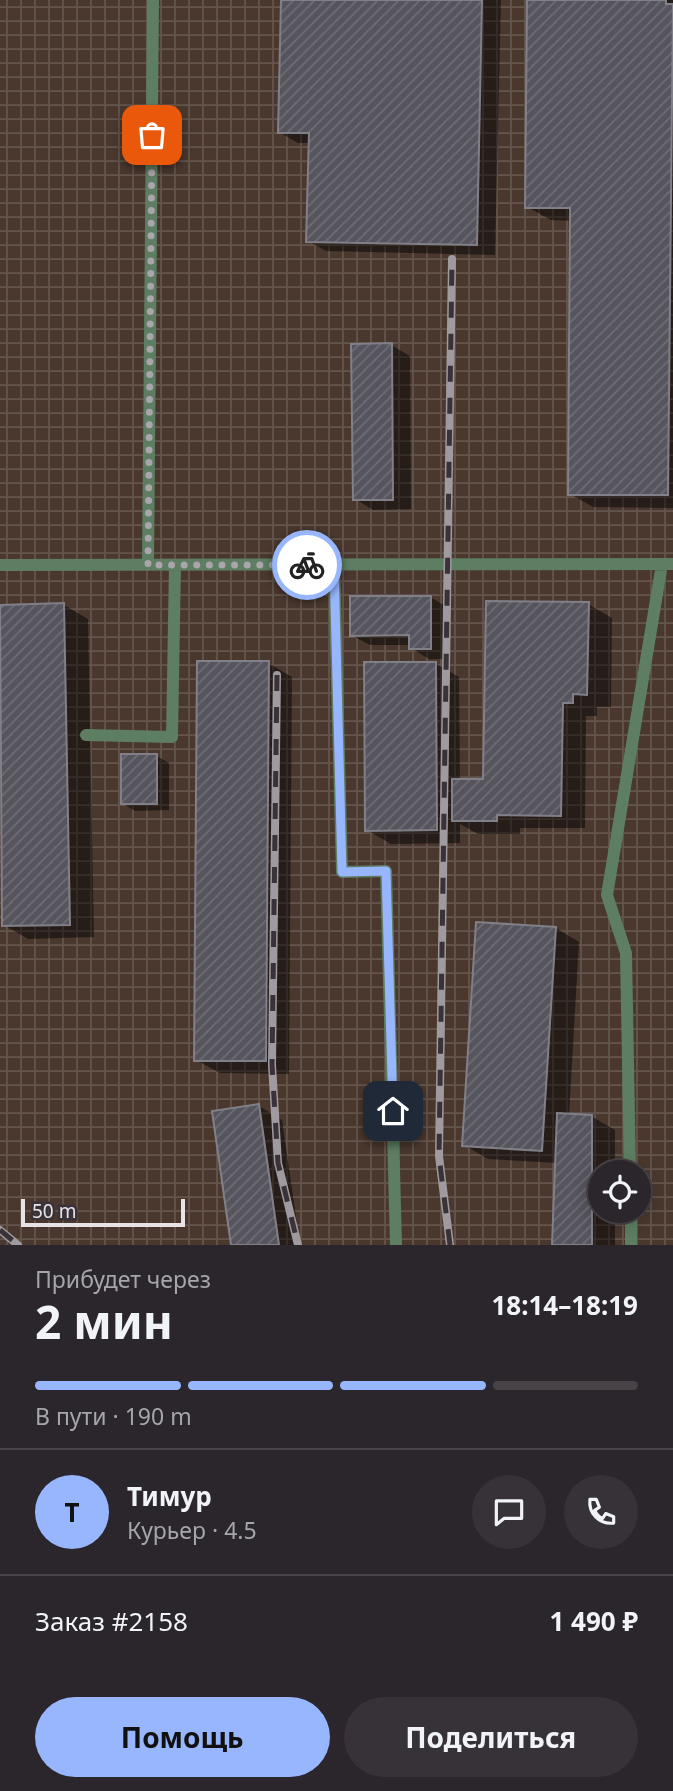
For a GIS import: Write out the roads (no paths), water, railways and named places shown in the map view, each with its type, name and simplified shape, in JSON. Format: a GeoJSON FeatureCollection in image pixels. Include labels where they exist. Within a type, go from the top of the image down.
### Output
{"type":"FeatureCollection","features":[{"type":"Feature","properties":{"kind":"lane"},"geometry":{"type":"LineString","coordinates":[[148,565],[153,0]]}},
{"type":"Feature","properties":{"kind":"lane"},"geometry":{"type":"LineString","coordinates":[[0,565],[668,564],[607,895],[626,953],[630,1160]]}},
{"type":"Feature","properties":{"kind":"lane"},"geometry":{"type":"LineString","coordinates":[[86,735],[172,737],[175,565]]}},
{"type":"Feature","properties":{"kind":"lane"},"geometry":{"type":"LineString","coordinates":[[334,565],[342,872],[386,871],[396,1245]]}},
{"type":"Feature","properties":{"kind":"lane"},"geometry":{"type":"LineString","coordinates":[[631,1223],[631,1245]]}},
{"type":"Feature","properties":{"kind":"railway"},"geometry":{"type":"LineString","coordinates":[[450,1245],[439,1156],[452,259]]}},
{"type":"Feature","properties":{"kind":"railway"},"geometry":{"type":"LineString","coordinates":[[277,675],[272,1065],[278,1163],[298,1245]]}},
{"type":"Feature","properties":{"kind":"railway"},"geometry":{"type":"LineString","coordinates":[[0,1230],[18,1245]]}}]}
